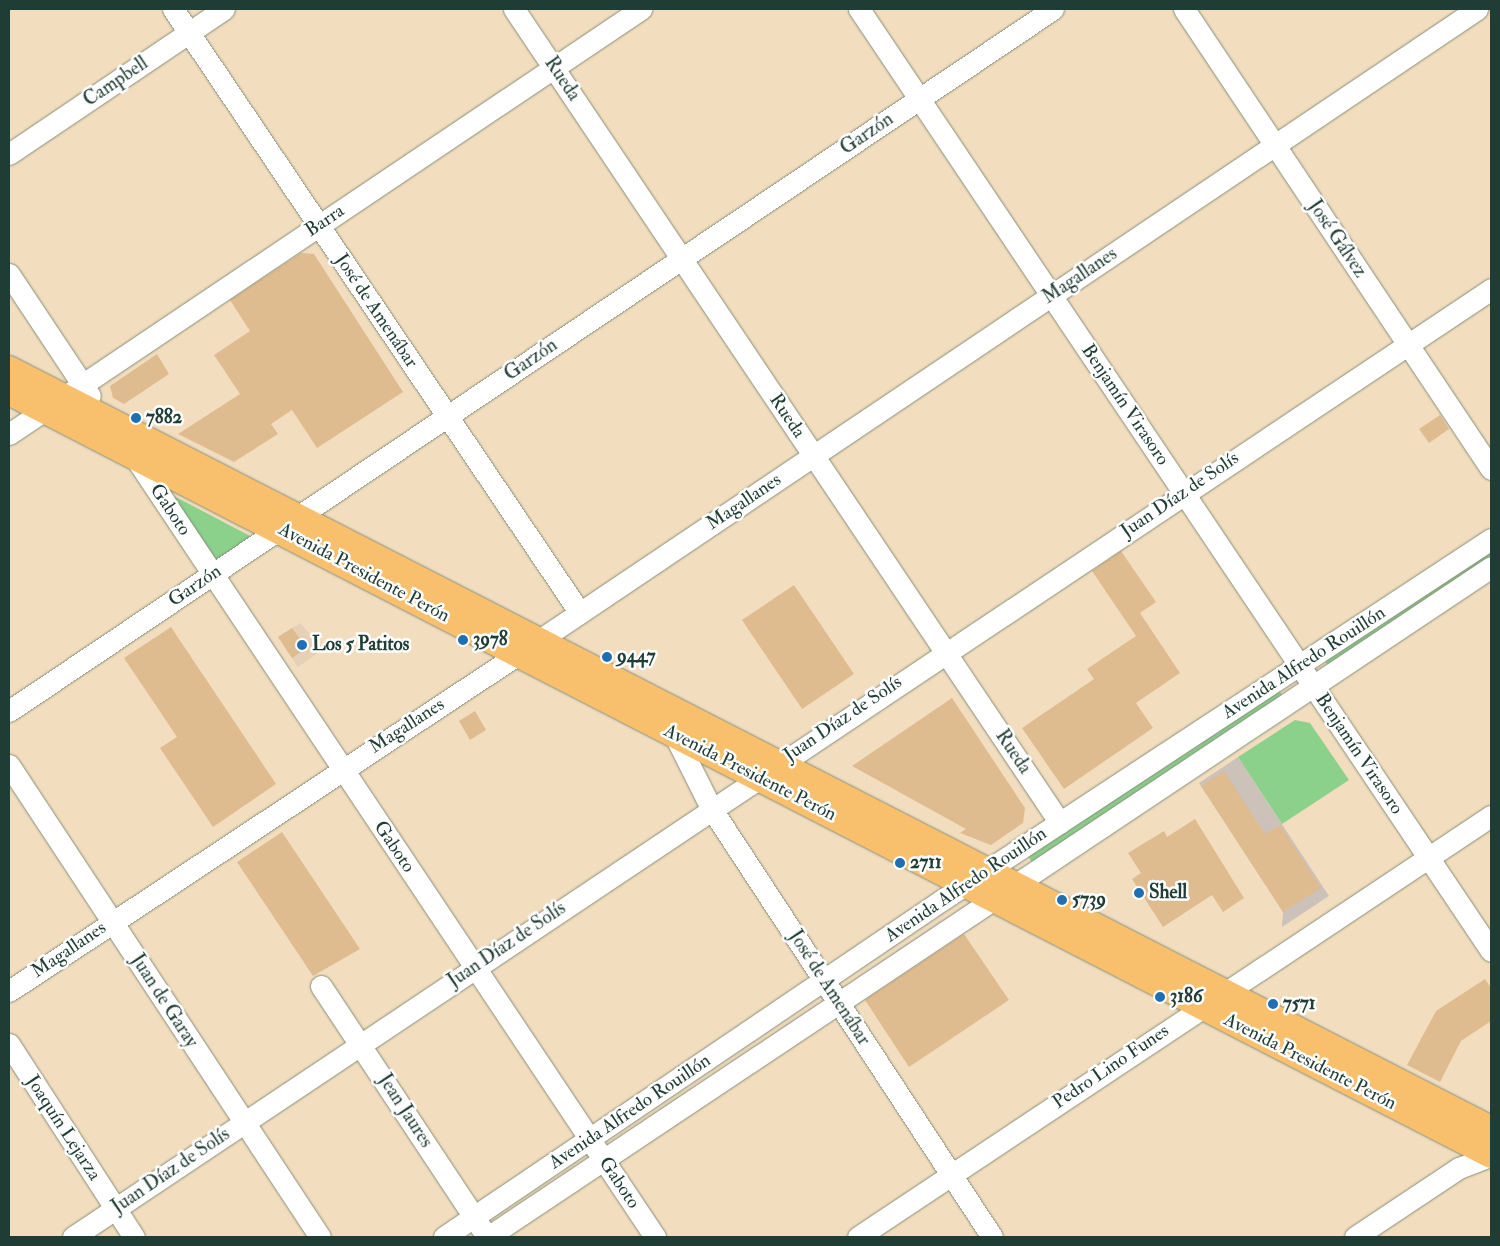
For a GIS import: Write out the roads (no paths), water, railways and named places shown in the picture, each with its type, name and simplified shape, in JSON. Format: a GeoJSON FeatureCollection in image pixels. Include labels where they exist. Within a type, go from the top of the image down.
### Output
{"type":"FeatureCollection","features":[{"type":"Feature","properties":{"kind":"main road","name":"Avenida Presidente Perón"},"geometry":{"type":"LineString","coordinates":[[9,369],[104,418],[290,523],[1212,999],[1491,1155]]}},
{"type":"Feature","properties":{"kind":"main road","name":"Avenida Presidente Perón"},"geometry":{"type":"LineString","coordinates":[[9,392],[64,397],[133,456],[290,523]]}},
{"type":"Feature","properties":{"kind":"main road","name":"Avenida Presidente Perón"},"geometry":{"type":"LineString","coordinates":[[529,647],[674,734],[767,770]]}},
{"type":"Feature","properties":{"kind":"main road","name":"Avenida Presidente Perón"},"geometry":{"type":"LineString","coordinates":[[1212,999],[1491,1129]]}},
{"type":"Feature","properties":{"kind":"street","name":"José de Amenábar"},"geometry":{"type":"LineString","coordinates":[[173,9],[580,613]]}},
{"type":"Feature","properties":{"kind":"street","name":"Campbell"},"geometry":{"type":"LineString","coordinates":[[9,154],[224,9]]}},
{"type":"Feature","properties":{"kind":"street","name":"Rueda"},"geometry":{"type":"LineString","coordinates":[[514,9],[1060,822]]}},
{"type":"Feature","properties":{"kind":"street","name":"Barra"},"geometry":{"type":"LineString","coordinates":[[9,434],[641,9]]}},
{"type":"Feature","properties":{"kind":"street","name":"Benjamín Virasoro"},"geometry":{"type":"LineString","coordinates":[[858,9],[1491,951]]}},
{"type":"Feature","properties":{"kind":"street","name":"Garzón"},"geometry":{"type":"LineString","coordinates":[[9,711],[1053,9]]}},
{"type":"Feature","properties":{"kind":"street","name":"José Gálvez"},"geometry":{"type":"LineString","coordinates":[[1184,9],[1491,469]]}},
{"type":"Feature","properties":{"kind":"street","name":"Magallanes"},"geometry":{"type":"LineString","coordinates":[[9,991],[342,768],[580,613],[1477,9]]}},
{"type":"Feature","properties":{"kind":"street"},"geometry":{"type":"LineString","coordinates":[[9,274],[64,397]]}},
{"type":"Feature","properties":{"kind":"street","name":"Juan Díaz de Solís"},"geometry":{"type":"LineString","coordinates":[[73,1237],[767,770],[1491,289]]}},
{"type":"Feature","properties":{"kind":"street","name":"Gaboto"},"geometry":{"type":"LineString","coordinates":[[133,456],[655,1237]]}},
{"type":"Feature","properties":{"kind":"street","name":"Avenida Alfredo Rouillón"},"geometry":{"type":"LineString","coordinates":[[444,1237],[1060,822],[1491,539]]}},
{"type":"Feature","properties":{"kind":"street","name":"Avenida Alfredo Rouillón"},"geometry":{"type":"LineString","coordinates":[[488,1237],[1003,891],[1491,567]]}},
{"type":"Feature","properties":{"kind":"street","name":"José de Amenábar"},"geometry":{"type":"LineString","coordinates":[[674,734],[711,808],[992,1237]]}},
{"type":"Feature","properties":{"kind":"street","name":"Juan de Garay"},"geometry":{"type":"LineString","coordinates":[[9,765],[320,1237]]}},
{"type":"Feature","properties":{"kind":"street","name":"Pedro Lino Funes"},"geometry":{"type":"LineString","coordinates":[[858,1237],[1212,999],[1491,816]]}},
{"type":"Feature","properties":{"kind":"street","name":"Jean Jaures"},"geometry":{"type":"LineString","coordinates":[[321,986],[488,1237]]}},
{"type":"Feature","properties":{"kind":"street","name":"Joaquín Lejarza"},"geometry":{"type":"LineString","coordinates":[[9,1044],[134,1237]]}},
{"type":"Feature","properties":{"kind":"street"},"geometry":{"type":"LineString","coordinates":[[1355,1237],[1459,1168],[1491,1155]]}},
{"type":"Feature","properties":{"kind":"place","name":"7882"},"geometry":{"type":"Point","coordinates":[136,418]}},
{"type":"Feature","properties":{"kind":"place","name":"3978"},"geometry":{"type":"Point","coordinates":[463,640]}},
{"type":"Feature","properties":{"kind":"place","name":"Los 5 Patitos"},"geometry":{"type":"Point","coordinates":[302,645]}},
{"type":"Feature","properties":{"kind":"place","name":"9447"},"geometry":{"type":"Point","coordinates":[607,657]}},
{"type":"Feature","properties":{"kind":"place","name":"2711"},"geometry":{"type":"Point","coordinates":[900,863]}},
{"type":"Feature","properties":{"kind":"place","name":"Shell"},"geometry":{"type":"Point","coordinates":[1139,893]}},
{"type":"Feature","properties":{"kind":"place","name":"5739"},"geometry":{"type":"Point","coordinates":[1062,900]}},
{"type":"Feature","properties":{"kind":"place","name":"3186"},"geometry":{"type":"Point","coordinates":[1160,997]}},
{"type":"Feature","properties":{"kind":"place","name":"7571"},"geometry":{"type":"Point","coordinates":[1273,1004]}}]}
